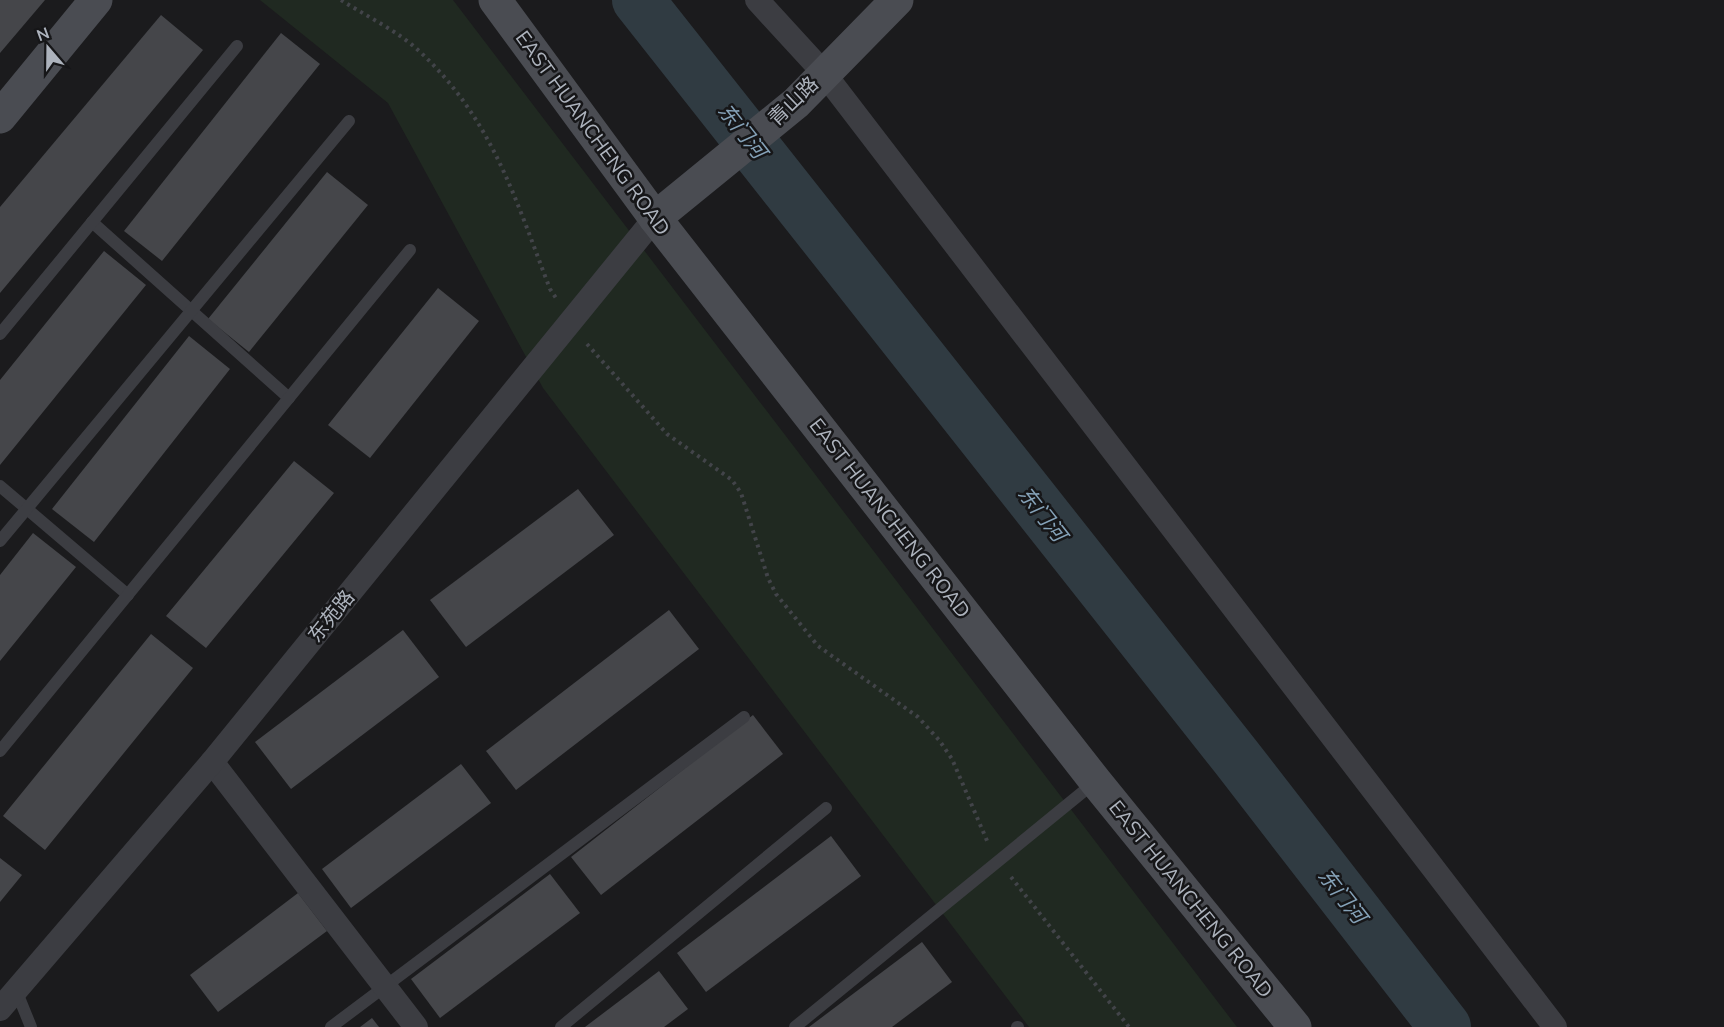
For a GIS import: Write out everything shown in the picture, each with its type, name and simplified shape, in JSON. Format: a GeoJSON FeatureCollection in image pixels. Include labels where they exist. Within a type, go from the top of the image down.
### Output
{"type":"FeatureCollection","features":[{"type":"Feature","properties":{"kind":"main road"},"geometry":{"type":"LineString","coordinates":[[0,117],[96,0]]}},
{"type":"Feature","properties":{"kind":"main road","name":"青山路"},"geometry":{"type":"LineString","coordinates":[[655,218],[691,191],[796,103],[823,72],[897,0]]}},
{"type":"Feature","properties":{"kind":"main road","name":"EAST HUANCHENG ROAD"},"geometry":{"type":"LineString","coordinates":[[503,3],[655,218],[1096,782],[1295,1027]]}},
{"type":"Feature","properties":{"kind":"street"},"geometry":{"type":"LineString","coordinates":[[757,0],[823,72],[1555,1027]]}},
{"type":"Feature","properties":{"kind":"street","name":"东苑路"},"geometry":{"type":"LineString","coordinates":[[0,1009],[212,762],[655,218]]}},
{"type":"Feature","properties":{"kind":"street"},"geometry":{"type":"LineString","coordinates":[[212,762],[416,1027]]}},
{"type":"Feature","properties":{"kind":"lane"},"geometry":{"type":"LineString","coordinates":[[0,334],[237,46]]}},
{"type":"Feature","properties":{"kind":"lane"},"geometry":{"type":"LineString","coordinates":[[0,541],[349,121]]}},
{"type":"Feature","properties":{"kind":"lane"},"geometry":{"type":"LineString","coordinates":[[92,222],[289,398]]}},
{"type":"Feature","properties":{"kind":"lane"},"geometry":{"type":"LineString","coordinates":[[0,751],[410,250]]}},
{"type":"Feature","properties":{"kind":"lane"},"geometry":{"type":"LineString","coordinates":[[0,486],[128,595]]}},
{"type":"Feature","properties":{"kind":"lane"},"geometry":{"type":"LineString","coordinates":[[331,1027],[744,717]]}},
{"type":"Feature","properties":{"kind":"lane"},"geometry":{"type":"LineString","coordinates":[[795,1027],[1096,782]]}},
{"type":"Feature","properties":{"kind":"lane"},"geometry":{"type":"LineString","coordinates":[[561,1027],[826,808]]}},
{"type":"Feature","properties":{"kind":"lane"},"geometry":{"type":"LineString","coordinates":[[16,990],[31,1027]]}},
{"type":"Feature","properties":{"kind":"path"},"geometry":{"type":"LineString","coordinates":[[341,0],[417,49],[453,85],[479,122],[501,160],[550,289],[586,344],[667,434],[732,480],[741,493],[768,578],[803,630],[825,652],[918,717],[939,740],[952,759],[992,852],[1129,1027]]}},
{"type":"Feature","properties":{"kind":"shaded area"},"geometry":{"type":"Polygon","coordinates":[[[260,0],[453,0],[1237,1027],[1029,1027],[543,388],[388,103],[260,0]]]}},
{"type":"Feature","properties":{"kind":"building"},"geometry":{"type":"Polygon","coordinates":[[[0,0],[45,0],[0,53],[0,0]]]}},
{"type":"Feature","properties":{"kind":"building"},"geometry":{"type":"Polygon","coordinates":[[[161,15],[203,50],[0,293],[0,207],[161,15]]]}},
{"type":"Feature","properties":{"kind":"building"},"geometry":{"type":"Polygon","coordinates":[[[281,33],[320,64],[162,261],[124,231],[281,33]]]}},
{"type":"Feature","properties":{"kind":"building"},"geometry":{"type":"Polygon","coordinates":[[[327,172],[368,205],[249,352],[208,319],[327,172]]]}},
{"type":"Feature","properties":{"kind":"building"},"geometry":{"type":"Polygon","coordinates":[[[104,251],[146,285],[0,465],[0,380],[104,251]]]}},
{"type":"Feature","properties":{"kind":"building"},"geometry":{"type":"Polygon","coordinates":[[[438,288],[479,321],[370,458],[328,425],[438,288]]]}},
{"type":"Feature","properties":{"kind":"building"},"geometry":{"type":"Polygon","coordinates":[[[189,336],[230,369],[94,542],[52,509],[189,336]]]}},
{"type":"Feature","properties":{"kind":"building"},"geometry":{"type":"Polygon","coordinates":[[[294,461],[334,493],[206,648],[166,616],[294,461]]]}},
{"type":"Feature","properties":{"kind":"building"},"geometry":{"type":"Polygon","coordinates":[[[578,489],[614,535],[466,647],[430,600],[578,489]]]}},
{"type":"Feature","properties":{"kind":"building"},"geometry":{"type":"Polygon","coordinates":[[[33,533],[76,567],[0,661],[0,575],[33,533]]]}},
{"type":"Feature","properties":{"kind":"building"},"geometry":{"type":"Polygon","coordinates":[[[669,610],[699,649],[516,790],[486,751],[669,610]]]}},
{"type":"Feature","properties":{"kind":"building"},"geometry":{"type":"Polygon","coordinates":[[[403,630],[439,677],[291,789],[255,742],[403,630]]]}},
{"type":"Feature","properties":{"kind":"building"},"geometry":{"type":"Polygon","coordinates":[[[151,634],[193,668],[45,850],[3,816],[151,634]]]}},
{"type":"Feature","properties":{"kind":"building"},"geometry":{"type":"Polygon","coordinates":[[[753,715],[783,754],[601,895],[571,857],[753,715]]]}},
{"type":"Feature","properties":{"kind":"building"},"geometry":{"type":"Polygon","coordinates":[[[461,764],[491,803],[351,908],[322,869],[461,764]]]}},
{"type":"Feature","properties":{"kind":"building"},"geometry":{"type":"Polygon","coordinates":[[[831,836],[861,876],[706,992],[677,953],[831,836]]]}},
{"type":"Feature","properties":{"kind":"building"},"geometry":{"type":"Polygon","coordinates":[[[0,858],[22,875],[0,902],[0,858]]]}},
{"type":"Feature","properties":{"kind":"building"},"geometry":{"type":"Polygon","coordinates":[[[550,874],[580,913],[440,1018],[411,979],[550,874]]]}},
{"type":"Feature","properties":{"kind":"building"},"geometry":{"type":"Polygon","coordinates":[[[298,893],[327,931],[218,1012],[190,975],[298,893]]]}},
{"type":"Feature","properties":{"kind":"building"},"geometry":{"type":"Polygon","coordinates":[[[922,942],[952,982],[892,1027],[809,1027],[922,942]]]}},
{"type":"Feature","properties":{"kind":"building"},"geometry":{"type":"Polygon","coordinates":[[[659,971],[688,1009],[664,1027],[585,1027],[659,971]]]}},
{"type":"Feature","properties":{"kind":"building"},"geometry":{"type":"Polygon","coordinates":[[[372,1018],[379,1027],[360,1027],[372,1018]]]}},
{"type":"Feature","properties":{"kind":"waterway","name":"东门河"},"geometry":{"type":"LineString","coordinates":[[638,0],[1236,757],[1445,1027]]}}]}
